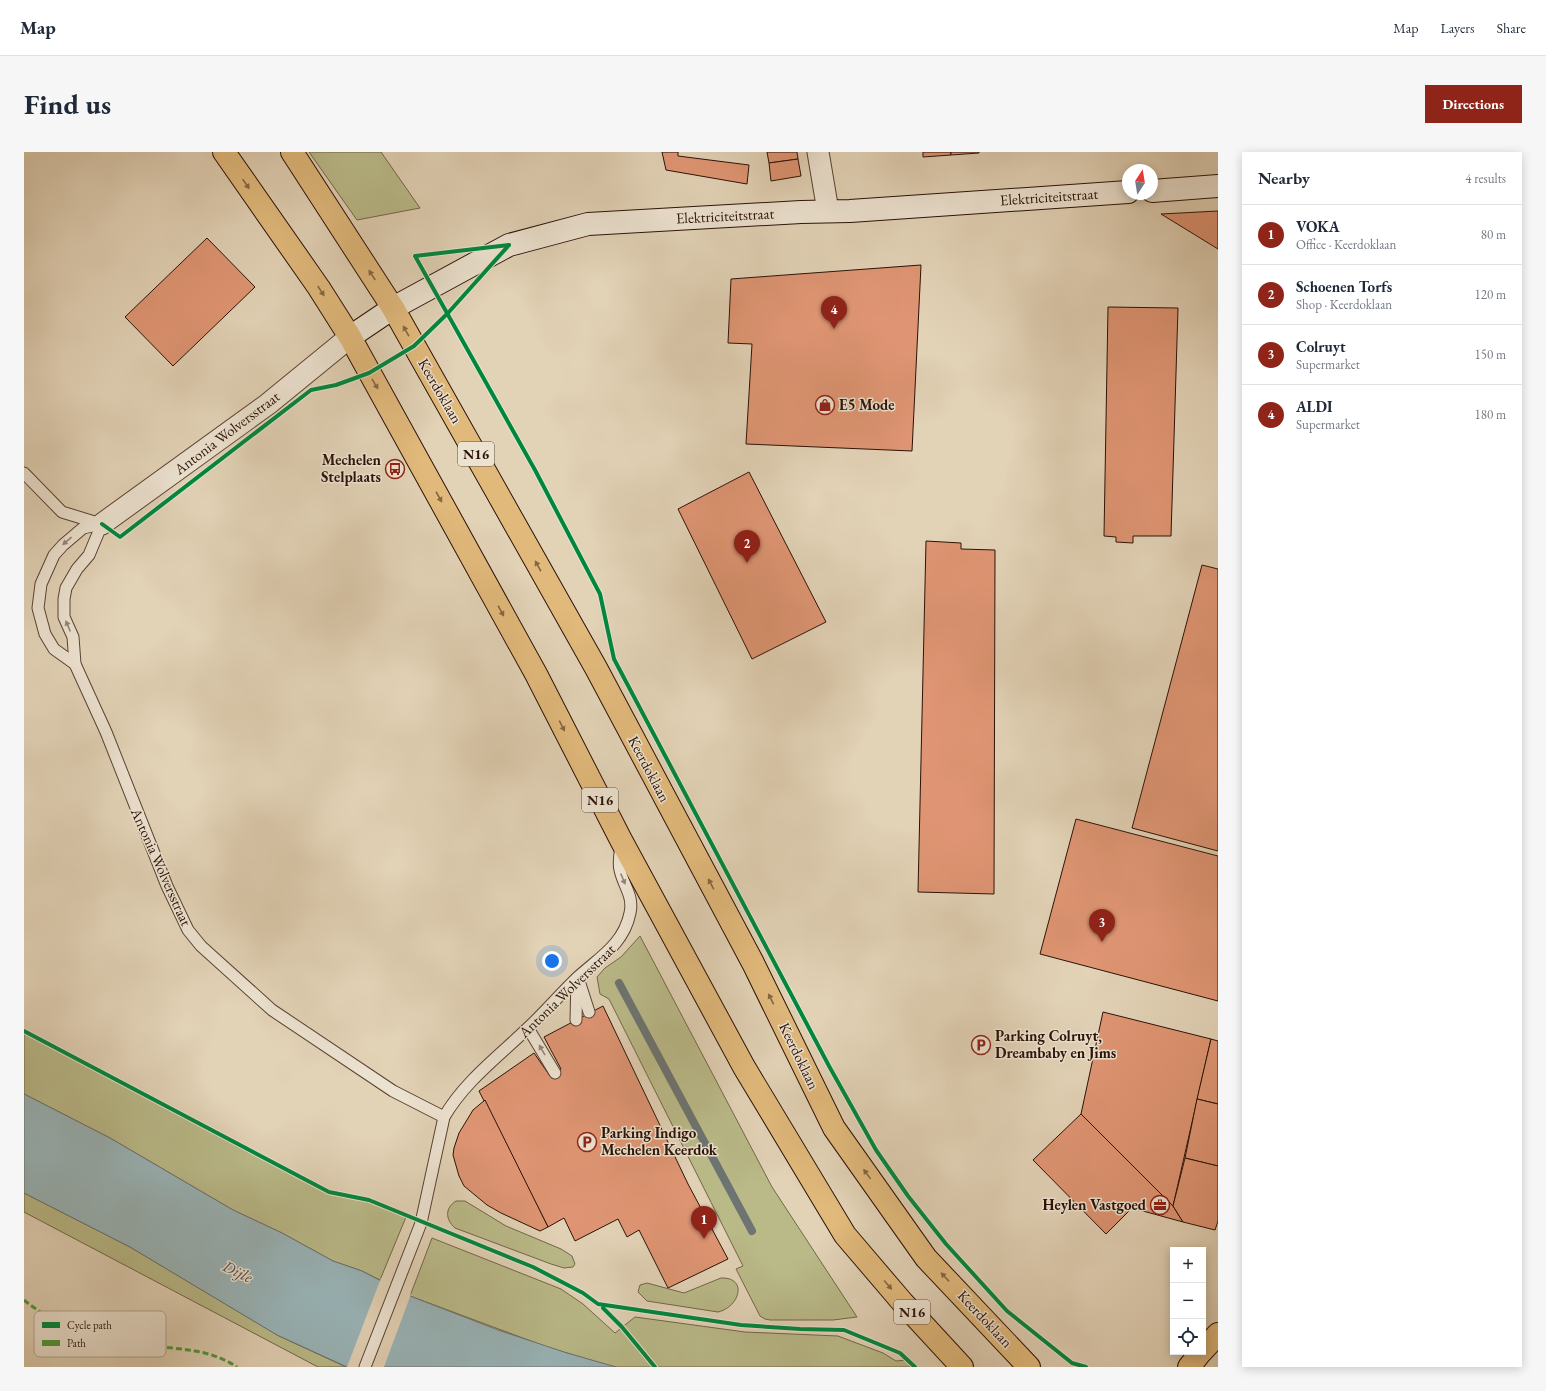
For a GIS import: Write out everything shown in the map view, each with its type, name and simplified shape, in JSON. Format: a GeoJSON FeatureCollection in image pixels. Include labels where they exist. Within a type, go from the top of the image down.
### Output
{"type":"FeatureCollection","features":[{"type":"Feature","properties":{"kind":"main road","name":"N16"},"geometry":{"type":"LineString","coordinates":[[224,152],[319,288],[350,337],[536,674],[621,840],[744,1067],[845,1235],[903,1303],[962,1367]]}},
{"type":"Feature","properties":{"kind":"main road","name":"Keerdoklaan"},"geometry":{"type":"LineString","coordinates":[[292,152],[393,308],[599,675],[753,963],[834,1128],[926,1258],[1029,1367]]}},
{"type":"Feature","properties":{"kind":"main road"},"geometry":{"type":"LineString","coordinates":[[1206,1347],[1218,1334]]}},
{"type":"Feature","properties":{"kind":"main road"},"geometry":{"type":"LineString","coordinates":[[1189,1367],[1199,1355]]}},
{"type":"Feature","properties":{"kind":"street"},"geometry":{"type":"LineString","coordinates":[[818,152],[828,211]]}},
{"type":"Feature","properties":{"kind":"street"},"geometry":{"type":"LineString","coordinates":[[1158,191],[1218,186]]}},
{"type":"Feature","properties":{"kind":"street","name":"Elektriciteitstraat"},"geometry":{"type":"LineString","coordinates":[[350,337],[393,308],[509,245],[588,224],[828,211],[1122,192]]}},
{"type":"Feature","properties":{"kind":"street","name":"Antonia Wolversstraat"},"geometry":{"type":"LineString","coordinates":[[102,524],[268,404],[350,337]]}},
{"type":"Feature","properties":{"kind":"lane"},"geometry":{"type":"LineString","coordinates":[[24,472],[62,512],[102,524]]}},
{"type":"Feature","properties":{"kind":"lane"},"geometry":{"type":"LineString","coordinates":[[75,664],[54,650],[45,634],[38,608],[41,584],[54,555],[62,545],[83,528],[102,524]]}},
{"type":"Feature","properties":{"kind":"lane"},"geometry":{"type":"LineString","coordinates":[[75,664],[73,637],[64,617],[64,599],[66,588],[71,576],[89,555],[102,524]]}},
{"type":"Feature","properties":{"kind":"lane","name":"Antonia Wolversstraat"},"geometry":{"type":"LineString","coordinates":[[75,664],[106,732],[167,886],[188,930],[201,946],[272,1010],[393,1091],[444,1117]]}},
{"type":"Feature","properties":{"kind":"lane","name":"Antonia Wolversstraat"},"geometry":{"type":"LineString","coordinates":[[365,1367],[420,1226],[444,1117],[468,1085],[618,941],[626,929],[631,911],[630,895],[619,870],[621,840]]}},
{"type":"Feature","properties":{"kind":"lane"},"geometry":{"type":"LineString","coordinates":[[578,978],[589,1012]]}},
{"type":"Feature","properties":{"kind":"lane"},"geometry":{"type":"LineString","coordinates":[[576,1020],[578,978]]}},
{"type":"Feature","properties":{"kind":"lane"},"geometry":{"type":"LineString","coordinates":[[528,1028],[555,1073]]}},
{"type":"Feature","properties":{"kind":"green space"},"geometry":{"type":"Polygon","coordinates":[[[309,152],[381,152],[420,208],[357,220],[309,152]]]}},
{"type":"Feature","properties":{"kind":"green space"},"geometry":{"type":"Polygon","coordinates":[[[640,936],[772,1187],[857,1317],[833,1320],[770,1320],[760,1316],[736,1269],[743,1266],[609,999],[600,994],[597,977],[605,968],[621,957],[640,936]]]}},
{"type":"Feature","properties":{"kind":"green space"},"geometry":{"type":"Polygon","coordinates":[[[24,1031],[333,1193],[382,1206],[406,1217],[380,1280],[362,1271],[333,1261],[282,1233],[233,1210],[110,1138],[24,1094],[24,1031]]]}},
{"type":"Feature","properties":{"kind":"green space"},"geometry":{"type":"Polygon","coordinates":[[[24,1193],[130,1247],[279,1336],[346,1367],[318,1367],[24,1212],[24,1193]]]}},
{"type":"Feature","properties":{"kind":"green space"},"geometry":{"type":"Polygon","coordinates":[[[456,1201],[465,1201],[506,1226],[561,1249],[572,1256],[575,1264],[573,1267],[564,1268],[455,1228],[449,1221],[448,1210],[456,1201]]]}},
{"type":"Feature","properties":{"kind":"green space"},"geometry":{"type":"Polygon","coordinates":[[[432,1238],[561,1289],[583,1304],[615,1333],[635,1317],[745,1332],[838,1336],[883,1353],[896,1361],[907,1360],[913,1367],[616,1367],[607,1365],[547,1347],[410,1296],[432,1238]]]}},
{"type":"Feature","properties":{"kind":"green space"},"geometry":{"type":"Polygon","coordinates":[[[721,1278],[730,1279],[735,1282],[738,1287],[738,1293],[732,1304],[726,1309],[718,1312],[647,1301],[638,1292],[640,1285],[647,1283],[684,1293],[721,1278]]]}},
{"type":"Feature","properties":{"kind":"water","name":"Dijle"},"geometry":{"type":"Polygon","coordinates":[[[24,1094],[110,1138],[233,1210],[282,1233],[333,1261],[362,1271],[410,1296],[498,1330],[567,1353],[616,1367],[347,1367],[277,1335],[130,1247],[24,1193],[24,1094]]]}},
{"type":"Feature","properties":{"kind":"pier"},"geometry":{"type":"Polygon","coordinates":[[[381,1278],[411,1294],[384,1367],[347,1367],[381,1278]]]}},
{"type":"Feature","properties":{"kind":"building"},"geometry":{"type":"Polygon","coordinates":[[[662,152],[678,152],[678,156],[749,165],[747,184],[666,170],[662,152]]]}},
{"type":"Feature","properties":{"kind":"building"},"geometry":{"type":"Polygon","coordinates":[[[767,152],[797,152],[798,159],[769,163],[767,152]]]}},
{"type":"Feature","properties":{"kind":"building"},"geometry":{"type":"Polygon","coordinates":[[[923,152],[951,152],[951,155],[923,157],[923,152]]]}},
{"type":"Feature","properties":{"kind":"building"},"geometry":{"type":"Polygon","coordinates":[[[951,152],[979,152],[979,153],[951,155],[951,152]]]}},
{"type":"Feature","properties":{"kind":"building"},"geometry":{"type":"Polygon","coordinates":[[[798,159],[801,176],[771,181],[769,163],[798,159]]]}},
{"type":"Feature","properties":{"kind":"building"},"geometry":{"type":"Polygon","coordinates":[[[1218,211],[1218,249],[1161,214],[1218,211]]]}},
{"type":"Feature","properties":{"kind":"building"},"geometry":{"type":"Polygon","coordinates":[[[207,238],[255,287],[173,366],[125,317],[207,238]]]}},
{"type":"Feature","properties":{"kind":"building"},"geometry":{"type":"Polygon","coordinates":[[[921,265],[912,451],[746,444],[752,344],[728,343],[731,279],[921,265]]]}},
{"type":"Feature","properties":{"kind":"building"},"geometry":{"type":"Polygon","coordinates":[[[1108,307],[1178,308],[1171,536],[1133,536],[1133,543],[1116,542],[1116,537],[1104,536],[1108,307]]]}},
{"type":"Feature","properties":{"kind":"building"},"geometry":{"type":"Polygon","coordinates":[[[749,472],[826,622],[752,659],[678,509],[749,472]]]}},
{"type":"Feature","properties":{"kind":"building"},"geometry":{"type":"Polygon","coordinates":[[[926,541],[961,543],[961,549],[995,550],[994,894],[918,892],[926,541]]]}},
{"type":"Feature","properties":{"kind":"building"},"geometry":{"type":"Polygon","coordinates":[[[1202,565],[1218,569],[1218,851],[1132,828],[1202,565]]]}},
{"type":"Feature","properties":{"kind":"building"},"geometry":{"type":"Polygon","coordinates":[[[1076,819],[1218,856],[1218,1001],[1040,954],[1076,819]]]}},
{"type":"Feature","properties":{"kind":"building","name":"Parking Indigo Mechelen Keerdok"},"geometry":{"type":"Polygon","coordinates":[[[603,1006],[688,1184],[728,1259],[668,1288],[639,1230],[627,1237],[618,1219],[575,1241],[564,1218],[548,1227],[479,1091],[534,1053],[550,1076],[561,1069],[544,1037],[603,1006]]]}},
{"type":"Feature","properties":{"kind":"building"},"geometry":{"type":"Polygon","coordinates":[[[1103,1012],[1211,1039],[1173,1206],[1081,1114],[1103,1012]]]}},
{"type":"Feature","properties":{"kind":"building"},"geometry":{"type":"Polygon","coordinates":[[[1211,1039],[1218,1041],[1218,1104],[1197,1099],[1211,1039]]]}},
{"type":"Feature","properties":{"kind":"building"},"geometry":{"type":"Polygon","coordinates":[[[1197,1099],[1218,1104],[1218,1166],[1185,1158],[1197,1099]]]}},
{"type":"Feature","properties":{"kind":"building"},"geometry":{"type":"Polygon","coordinates":[[[485,1100],[548,1227],[540,1231],[487,1205],[464,1186],[459,1176],[453,1155],[459,1133],[473,1110],[485,1100]]]}},
{"type":"Feature","properties":{"kind":"building"},"geometry":{"type":"Polygon","coordinates":[[[1081,1114],[1173,1206],[1183,1222],[1132,1208],[1106,1234],[1033,1160],[1081,1114]]]}},
{"type":"Feature","properties":{"kind":"building"},"geometry":{"type":"Polygon","coordinates":[[[1185,1158],[1218,1166],[1218,1221],[1215,1230],[1183,1222],[1173,1206],[1185,1158]]]}},
{"type":"Feature","properties":{"kind":"waterway"},"geometry":{"type":"LineString","coordinates":[[619,983],[752,1231]]}},
{"type":"Feature","properties":{"kind":"marked path"},"geometry":{"type":"LineString","coordinates":[[24,1300],[40,1311]]}},
{"type":"Feature","properties":{"kind":"marked path"},"geometry":{"type":"LineString","coordinates":[[166,1348],[205,1353],[227,1361],[237,1367]]}},
{"type":"Feature","properties":{"kind":"cycle path"},"geometry":{"type":"LineString","coordinates":[[509,245],[415,256],[535,470],[600,594],[614,659],[829,1066],[876,1150],[908,1196],[946,1244],[1007,1311],[1072,1363],[1086,1367]]}},
{"type":"Feature","properties":{"kind":"cycle path"},"geometry":{"type":"LineString","coordinates":[[102,524],[120,537],[311,390],[336,385],[369,373],[414,346],[448,313],[509,245]]}},
{"type":"Feature","properties":{"kind":"cycle path"},"geometry":{"type":"LineString","coordinates":[[24,1031],[329,1192],[369,1200],[533,1267],[583,1293],[598,1304],[741,1325],[844,1330],[900,1353],[915,1367]]}},
{"type":"Feature","properties":{"kind":"cycle path"},"geometry":{"type":"LineString","coordinates":[[603,1308],[622,1327],[655,1367]]}},
{"type":"Feature","properties":{"kind":"place","name":"ALDI"},"geometry":{"type":"Point","coordinates":[834,329]}},
{"type":"Feature","properties":{"kind":"place","name":"E5 Mode"},"geometry":{"type":"Point","coordinates":[825,405]}},
{"type":"Feature","properties":{"kind":"place","name":"Mechelen Stelplaats"},"geometry":{"type":"Point","coordinates":[395,469]}},
{"type":"Feature","properties":{"kind":"place","name":"Schoenen Torfs"},"geometry":{"type":"Point","coordinates":[747,563]}},
{"type":"Feature","properties":{"kind":"place","name":"Colruyt"},"geometry":{"type":"Point","coordinates":[1102,942]}},
{"type":"Feature","properties":{"kind":"place","name":"Parking Colruyt, Dreambaby en Jims"},"geometry":{"type":"Point","coordinates":[981,1045]}},
{"type":"Feature","properties":{"kind":"place","name":"Parking Indigo Mechelen Keerdok"},"geometry":{"type":"Point","coordinates":[587,1142]}},
{"type":"Feature","properties":{"kind":"place","name":"Heylen Vastgoed"},"geometry":{"type":"Point","coordinates":[1160,1205]}},
{"type":"Feature","properties":{"kind":"place","name":"VOKA"},"geometry":{"type":"Point","coordinates":[704,1239]}}]}
